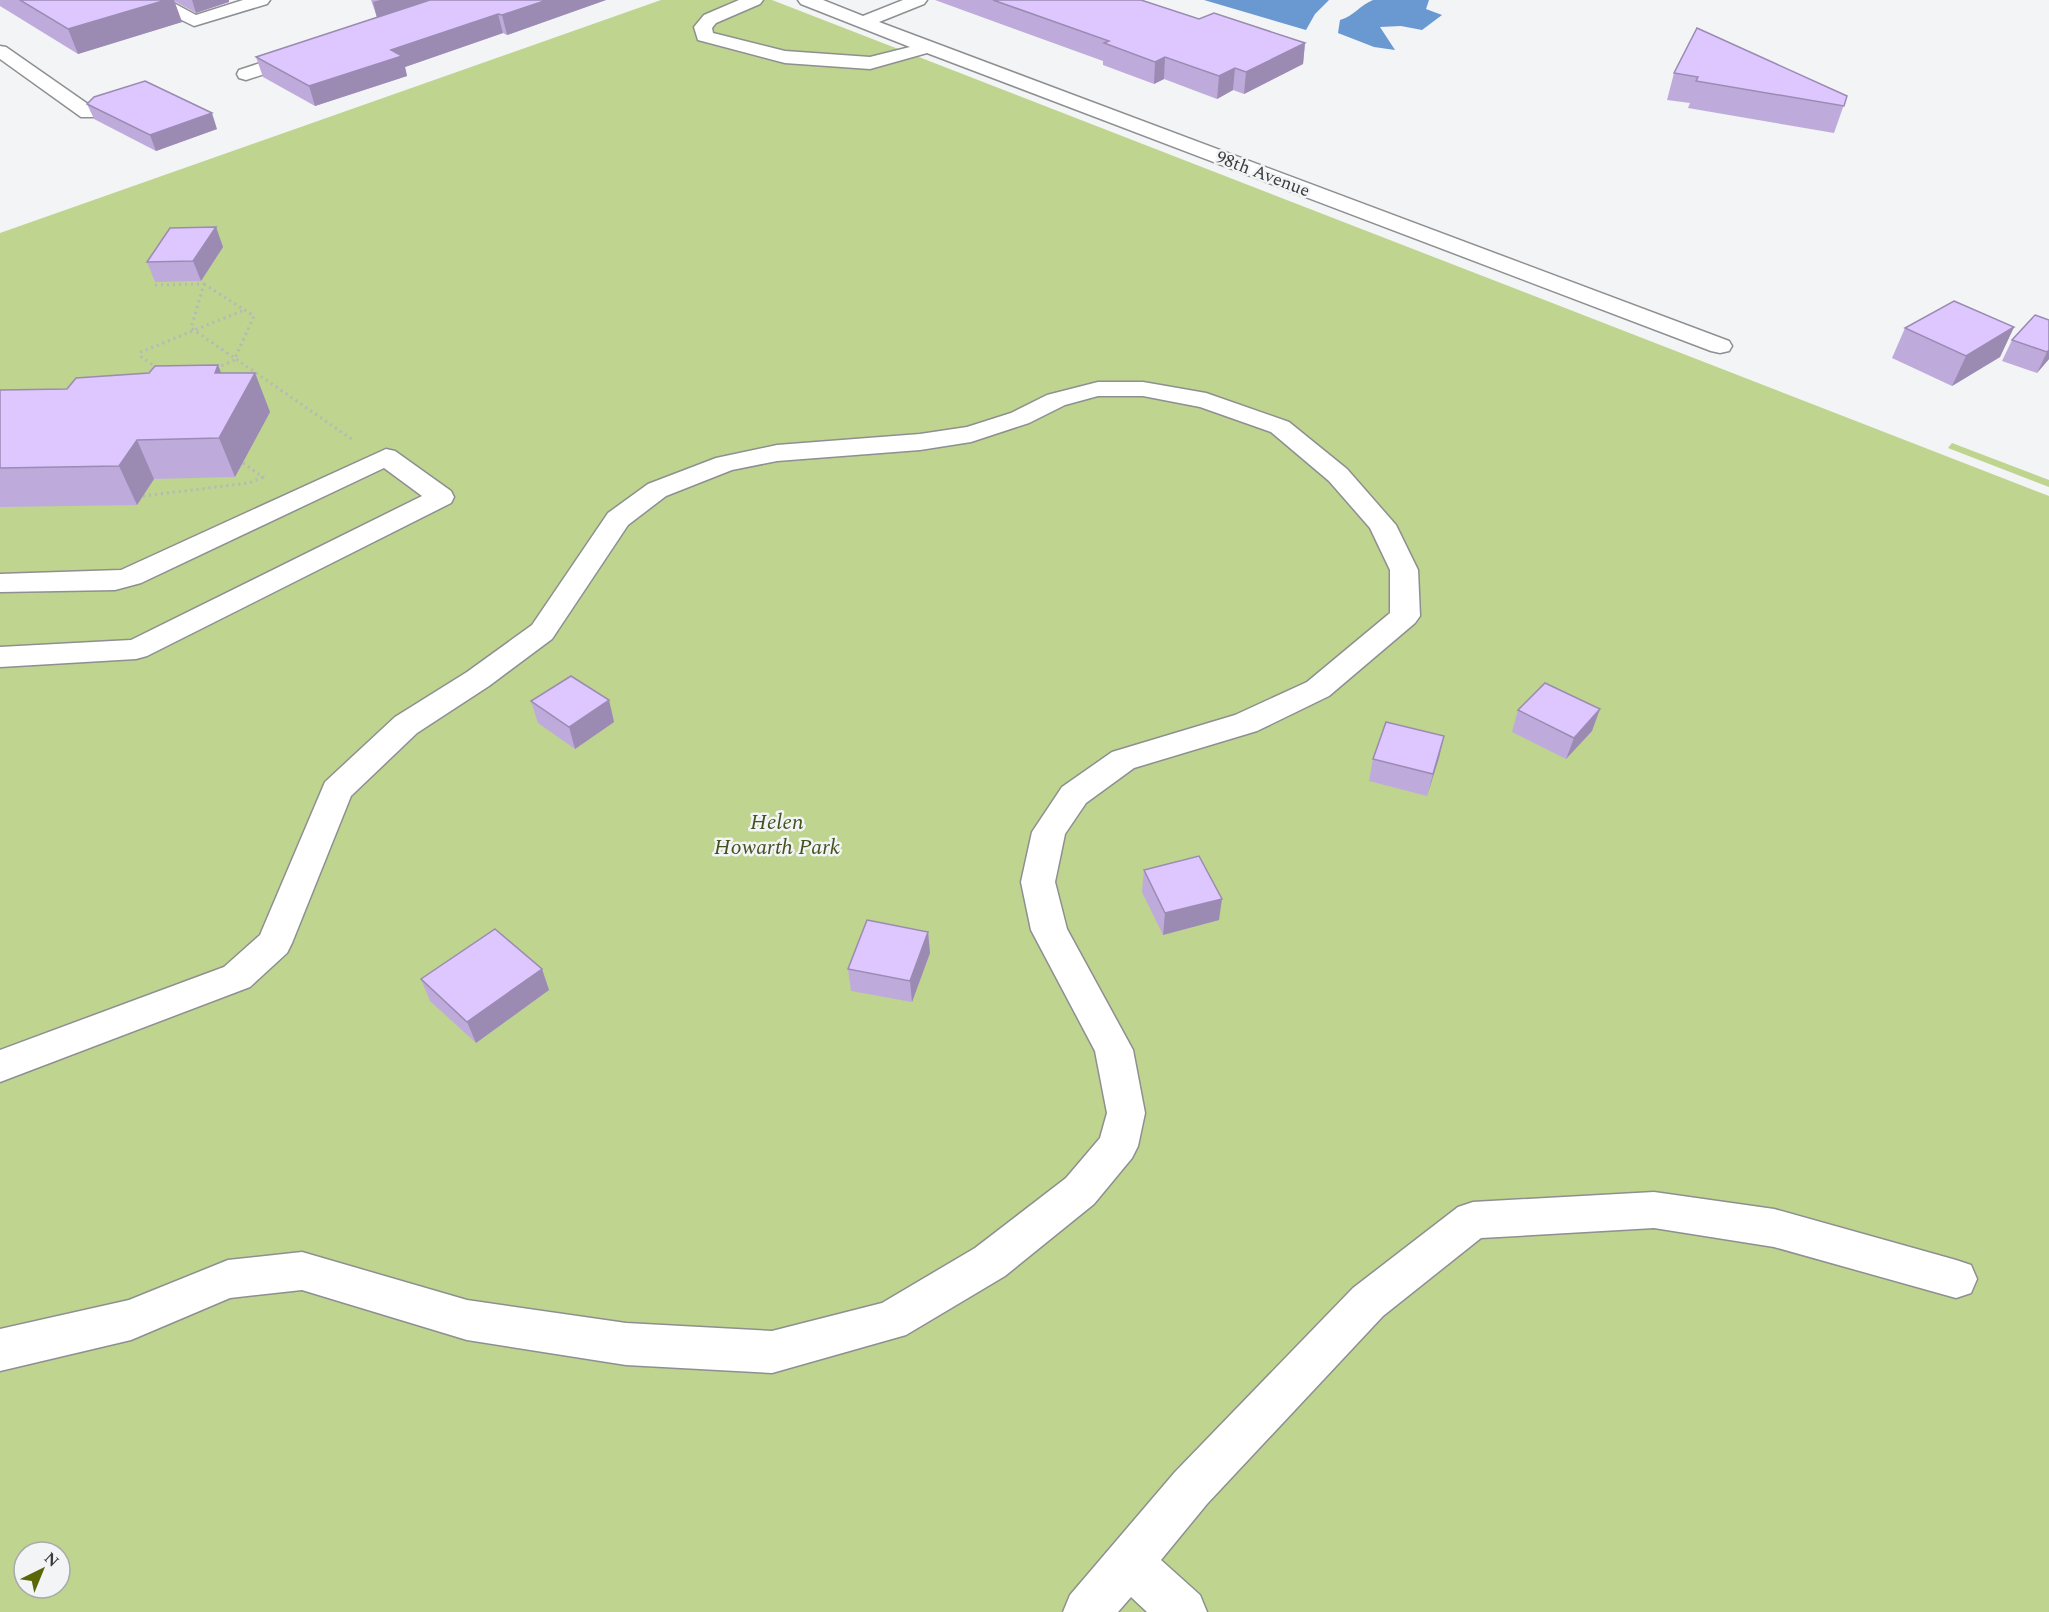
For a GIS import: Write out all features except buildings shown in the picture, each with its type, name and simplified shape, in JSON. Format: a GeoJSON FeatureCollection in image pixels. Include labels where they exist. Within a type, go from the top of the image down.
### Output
{"type":"FeatureCollection","features":[{"type":"Feature","properties":{"kind":"street"},"geometry":{"type":"LineString","coordinates":[[155,0],[194,21],[261,0]]}},
{"type":"Feature","properties":{"kind":"street"},"geometry":{"type":"LineString","coordinates":[[754,0],[710,19],[703,27],[704,36],[785,57],[870,63],[929,47]]}},
{"type":"Feature","properties":{"kind":"street","name":"98th Avenue"},"geometry":{"type":"LineString","coordinates":[[807,0],[1024,85],[1720,346]]}},
{"type":"Feature","properties":{"kind":"street"},"geometry":{"type":"LineString","coordinates":[[865,21],[918,0]]}},
{"type":"Feature","properties":{"kind":"street"},"geometry":{"type":"LineString","coordinates":[[246,74],[324,48]]}},
{"type":"Feature","properties":{"kind":"street"},"geometry":{"type":"LineString","coordinates":[[0,51],[88,113]]}},
{"type":"Feature","properties":{"kind":"street"},"geometry":{"type":"LineString","coordinates":[[0,1066],[237,977],[274,943],[337,790],[406,725],[478,679],[542,632],[618,519],[657,490],[725,464],[777,453],[920,442],[970,434],[1020,418],[1056,399],[1098,389],[1143,389],[1206,401],[1280,427],[1338,476],[1382,525],[1404,570],[1406,616],[1318,689],[1246,723],[1123,760],[1074,795],[1049,832],[1038,882],[1048,930],[1114,1050],[1126,1113],[1118,1146],[1080,1191],[990,1262],[891,1322],[772,1352],[626,1344],[467,1320],[302,1271],[228,1279],[131,1320],[0,1350]]}},
{"type":"Feature","properties":{"kind":"street"},"geometry":{"type":"LineString","coordinates":[[0,584],[115,581],[131,577],[386,457],[441,497],[136,649],[0,657]]}},
{"type":"Feature","properties":{"kind":"street"},"geometry":{"type":"LineString","coordinates":[[1087,1612],[1191,1488],[1368,1302],[1473,1220],[1654,1210],[1774,1228],[1956,1279]]}},
{"type":"Feature","properties":{"kind":"street"},"geometry":{"type":"LineString","coordinates":[[1129,1563],[1183,1612]]}},
{"type":"Feature","properties":{"kind":"path"},"geometry":{"type":"LineString","coordinates":[[204,284],[191,328],[354,440]]}},
{"type":"Feature","properties":{"kind":"path"},"geometry":{"type":"LineString","coordinates":[[155,285],[204,284],[254,316],[236,359],[208,372]]}},
{"type":"Feature","properties":{"kind":"path"},"geometry":{"type":"LineString","coordinates":[[159,370],[140,356],[141,352],[244,310]]}},
{"type":"Feature","properties":{"kind":"path"},"geometry":{"type":"LineString","coordinates":[[243,463],[267,480]]}},
{"type":"Feature","properties":{"kind":"path"},"geometry":{"type":"LineString","coordinates":[[143,496],[249,483],[263,477]]}},
{"type":"Feature","properties":{"kind":"green space","name":"Helen Howarth Park"},"geometry":{"type":"Polygon","coordinates":[[[661,0],[772,0],[2049,496],[2049,1612],[0,1612],[0,233],[661,0]]]}},
{"type":"Feature","properties":{"kind":"green space"},"geometry":{"type":"Polygon","coordinates":[[[1952,443],[2049,480],[2049,487],[1948,448],[1952,443]]]}},
{"type":"Feature","properties":{"kind":"water"},"geometry":{"type":"Polygon","coordinates":[[[1204,0],[1329,0],[1315,14],[1306,30],[1204,0]]]}},
{"type":"Feature","properties":{"kind":"water"},"geometry":{"type":"Polygon","coordinates":[[[1373,0],[1429,0],[1426,9],[1442,15],[1422,30],[1401,26],[1380,27],[1395,50],[1374,47],[1338,33],[1340,20],[1373,0]]]}}]}
